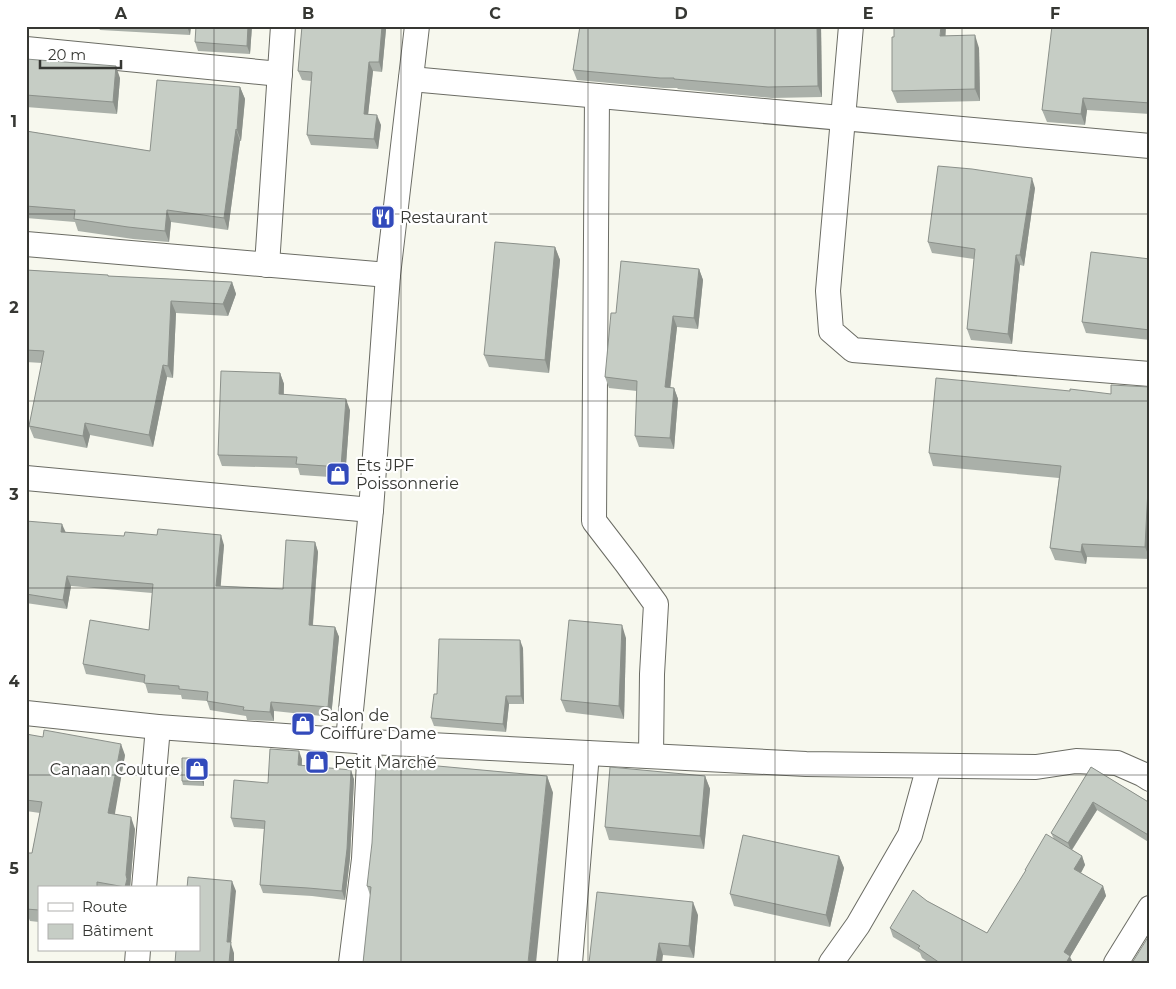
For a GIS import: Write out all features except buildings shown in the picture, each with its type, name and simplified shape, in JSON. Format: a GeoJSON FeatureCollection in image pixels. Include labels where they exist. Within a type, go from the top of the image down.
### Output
{"type":"FeatureCollection","features":[{"type":"Feature","properties":{"kind":"street"},"geometry":{"type":"LineString","coordinates":[[267,265],[283,26]]}},
{"type":"Feature","properties":{"kind":"street"},"geometry":{"type":"LineString","coordinates":[[351,963],[364,859],[359,741],[371,510],[388,275],[417,26]]}},
{"type":"Feature","properties":{"kind":"street"},"geometry":{"type":"LineString","coordinates":[[851,26],[828,291],[831,331],[853,350],[1150,374]]}},
{"type":"Feature","properties":{"kind":"street"},"geometry":{"type":"LineString","coordinates":[[26,49],[280,74]]}},
{"type":"Feature","properties":{"kind":"street"},"geometry":{"type":"LineString","coordinates":[[411,79],[1150,146]]}},
{"type":"Feature","properties":{"kind":"street"},"geometry":{"type":"LineString","coordinates":[[597,96],[594,522],[656,604],[652,674],[651,756]]}},
{"type":"Feature","properties":{"kind":"street"},"geometry":{"type":"LineString","coordinates":[[26,244],[388,275]]}},
{"type":"Feature","properties":{"kind":"street"},"geometry":{"type":"LineString","coordinates":[[26,478],[371,510]]}},
{"type":"Feature","properties":{"kind":"street"},"geometry":{"type":"LineString","coordinates":[[26,713],[158,727],[359,741],[806,764],[1036,767],[1076,761],[1117,763],[1150,779]]}},
{"type":"Feature","properties":{"kind":"street"},"geometry":{"type":"LineString","coordinates":[[144,886],[158,727]]}},
{"type":"Feature","properties":{"kind":"street"},"geometry":{"type":"LineString","coordinates":[[570,963],[587,753]]}},
{"type":"Feature","properties":{"kind":"street"},"geometry":{"type":"LineString","coordinates":[[832,963],[858,925],[910,835],[929,766]]}},
{"type":"Feature","properties":{"kind":"street"},"geometry":{"type":"LineString","coordinates":[[1116,963],[1150,908]]}},
{"type":"Feature","properties":{"kind":"place","name":"Restaurant"},"geometry":{"type":"Point","coordinates":[383,217]}},
{"type":"Feature","properties":{"kind":"place","name":"Ets JPF Poissonnerie"},"geometry":{"type":"Point","coordinates":[338,474]}},
{"type":"Feature","properties":{"kind":"place","name":"Salon de Coiffure Dame"},"geometry":{"type":"Point","coordinates":[303,724]}},
{"type":"Feature","properties":{"kind":"place","name":"Petit Marché"},"geometry":{"type":"Point","coordinates":[317,762]}},
{"type":"Feature","properties":{"kind":"place","name":"Canaan Couture"},"geometry":{"type":"Point","coordinates":[197,769]}}]}
